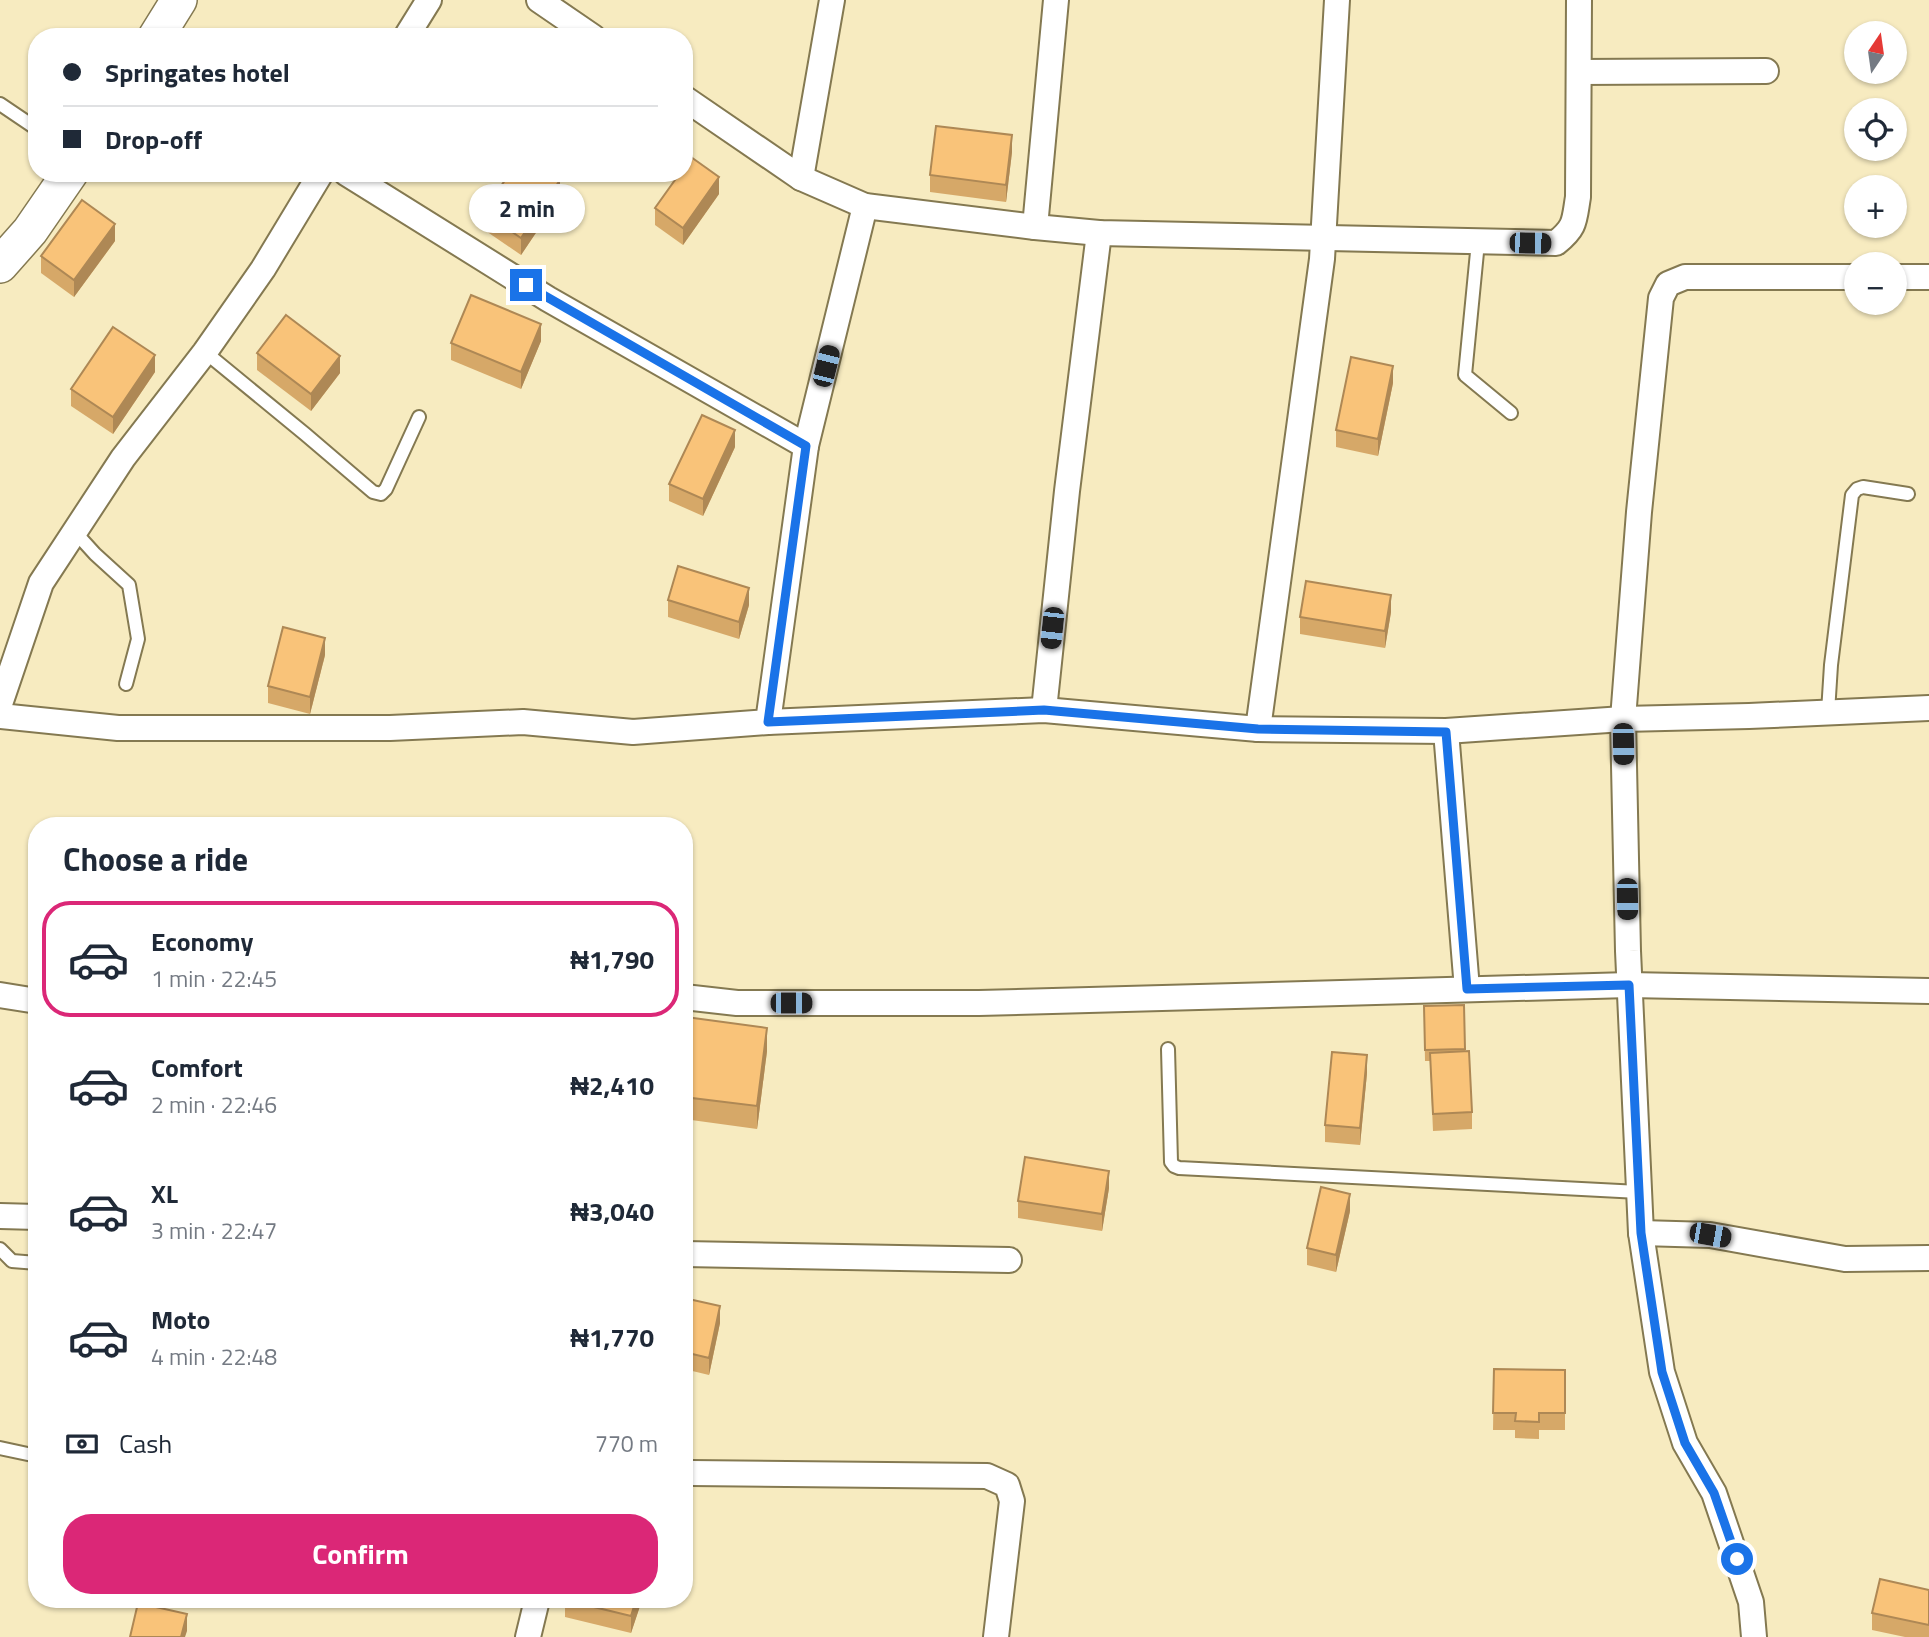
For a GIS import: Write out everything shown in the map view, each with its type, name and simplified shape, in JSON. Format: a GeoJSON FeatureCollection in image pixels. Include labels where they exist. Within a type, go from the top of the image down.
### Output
{"type":"FeatureCollection","features":[{"type":"Feature","properties":{"kind":"street"},"geometry":{"type":"LineString","coordinates":[[162,28],[179,0]]}},
{"type":"Feature","properties":{"kind":"street"},"geometry":{"type":"LineString","coordinates":[[412,28],[429,0]]}},
{"type":"Feature","properties":{"kind":"street"},"geometry":{"type":"LineString","coordinates":[[539,0],[580,28]]}},
{"type":"Feature","properties":{"kind":"street"},"geometry":{"type":"LineString","coordinates":[[802,178],[832,0]]}},
{"type":"Feature","properties":{"kind":"street"},"geometry":{"type":"LineString","coordinates":[[1035,227],[1056,0]]}},
{"type":"Feature","properties":{"kind":"street"},"geometry":{"type":"LineString","coordinates":[[1258,729],[1322,259],[1337,0]]}},
{"type":"Feature","properties":{"kind":"street"},"geometry":{"type":"LineString","coordinates":[[693,104],[802,178],[865,206],[1099,233],[1556,243],[1569,232],[1575,218],[1578,197],[1579,0]]}},
{"type":"Feature","properties":{"kind":"street"},"geometry":{"type":"LineString","coordinates":[[1579,72],[1766,71]]}},
{"type":"Feature","properties":{"kind":"street"},"geometry":{"type":"LineString","coordinates":[[0,265],[30,231],[64,182]]}},
{"type":"Feature","properties":{"kind":"street"},"geometry":{"type":"LineString","coordinates":[[0,704],[41,583],[123,458],[205,352],[263,270],[316,182]]}},
{"type":"Feature","properties":{"kind":"street"},"geometry":{"type":"LineString","coordinates":[[360,182],[548,299],[806,446]]}},
{"type":"Feature","properties":{"kind":"street"},"geometry":{"type":"LineString","coordinates":[[768,722],[806,446],[865,206]]}},
{"type":"Feature","properties":{"kind":"street"},"geometry":{"type":"LineString","coordinates":[[1044,710],[1067,491],[1099,233]]}},
{"type":"Feature","properties":{"kind":"street"},"geometry":{"type":"LineString","coordinates":[[1754,1637],[1751,1602],[1714,1493],[1685,1443],[1662,1372],[1641,1233],[1629,985],[1623,719],[1639,512],[1661,298],[1668,284],[1685,277],[1844,277]]}},
{"type":"Feature","properties":{"kind":"street"},"geometry":{"type":"LineString","coordinates":[[1907,277],[1929,277]]}},
{"type":"Feature","properties":{"kind":"street"},"geometry":{"type":"LineString","coordinates":[[0,716],[118,728],[390,728],[523,722],[634,732],[768,722],[1044,710],[1258,729],[1446,732],[1623,719],[1929,708]]}},
{"type":"Feature","properties":{"kind":"street"},"geometry":{"type":"LineString","coordinates":[[1446,732],[1467,989]]}},
{"type":"Feature","properties":{"kind":"street"},"geometry":{"type":"LineString","coordinates":[[693,998],[737,1003],[979,1003],[1629,985],[1929,991]]}},
{"type":"Feature","properties":{"kind":"street"},"geometry":{"type":"LineString","coordinates":[[0,995],[28,1000]]}},
{"type":"Feature","properties":{"kind":"street"},"geometry":{"type":"LineString","coordinates":[[0,1216],[28,1217]]}},
{"type":"Feature","properties":{"kind":"street"},"geometry":{"type":"LineString","coordinates":[[1641,1233],[1710,1235],[1845,1259],[1929,1258]]}},
{"type":"Feature","properties":{"kind":"street"},"geometry":{"type":"LineString","coordinates":[[693,1254],[1009,1260]]}},
{"type":"Feature","properties":{"kind":"street"},"geometry":{"type":"LineString","coordinates":[[693,1473],[987,1476],[1007,1485],[1012,1501],[996,1637]]}},
{"type":"Feature","properties":{"kind":"street"},"geometry":{"type":"LineString","coordinates":[[528,1637],[535,1608]]}},
{"type":"Feature","properties":{"kind":"lane"},"geometry":{"type":"LineString","coordinates":[[0,104],[28,122]]}},
{"type":"Feature","properties":{"kind":"lane"},"geometry":{"type":"LineString","coordinates":[[1478,242],[1465,376],[1511,413]]}},
{"type":"Feature","properties":{"kind":"lane"},"geometry":{"type":"LineString","coordinates":[[205,352],[373,492],[381,494],[386,489],[419,417]]}},
{"type":"Feature","properties":{"kind":"lane"},"geometry":{"type":"LineString","coordinates":[[1828,712],[1830,665],[1852,495],[1863,487],[1908,494]]}},
{"type":"Feature","properties":{"kind":"lane"},"geometry":{"type":"LineString","coordinates":[[75,532],[129,585],[138,639],[126,684]]}},
{"type":"Feature","properties":{"kind":"lane"},"geometry":{"type":"LineString","coordinates":[[1168,1049],[1171,1162],[1180,1168],[1639,1192]]}},
{"type":"Feature","properties":{"kind":"lane"},"geometry":{"type":"LineString","coordinates":[[0,1249],[12,1261],[28,1262]]}},
{"type":"Feature","properties":{"kind":"lane"},"geometry":{"type":"LineString","coordinates":[[0,1448],[28,1454]]}},
{"type":"Feature","properties":{"kind":"building"},"geometry":{"type":"Polygon","coordinates":[[[936,126],[1012,135],[1006,185],[930,175],[936,126]]]}},
{"type":"Feature","properties":{"kind":"building"},"geometry":{"type":"Polygon","coordinates":[[[693,158],[719,177],[683,228],[655,208],[674,182],[693,182],[693,158]]]}},
{"type":"Feature","properties":{"kind":"building"},"geometry":{"type":"Polygon","coordinates":[[[504,182],[559,182],[521,238],[483,212],[504,182]]]}},
{"type":"Feature","properties":{"kind":"building"},"geometry":{"type":"Polygon","coordinates":[[[82,200],[115,224],[74,280],[41,256],[82,200]]]}},
{"type":"Feature","properties":{"kind":"building"},"geometry":{"type":"Polygon","coordinates":[[[471,295],[541,324],[521,372],[451,343],[471,295]]]}},
{"type":"Feature","properties":{"kind":"building"},"geometry":{"type":"Polygon","coordinates":[[[286,315],[340,356],[311,394],[257,353],[286,315]]]}},
{"type":"Feature","properties":{"kind":"building"},"geometry":{"type":"Polygon","coordinates":[[[113,327],[155,355],[113,417],[71,389],[113,327]]]}},
{"type":"Feature","properties":{"kind":"building"},"geometry":{"type":"Polygon","coordinates":[[[1351,357],[1393,366],[1378,439],[1336,430],[1351,357]]]}},
{"type":"Feature","properties":{"kind":"building"},"geometry":{"type":"Polygon","coordinates":[[[702,415],[735,430],[703,499],[669,484],[702,415]]]}},
{"type":"Feature","properties":{"kind":"building"},"geometry":{"type":"Polygon","coordinates":[[[678,566],[749,588],[739,622],[668,600],[678,566]]]}},
{"type":"Feature","properties":{"kind":"building"},"geometry":{"type":"Polygon","coordinates":[[[1306,581],[1391,595],[1385,631],[1300,617],[1306,581]]]}},
{"type":"Feature","properties":{"kind":"building"},"geometry":{"type":"Polygon","coordinates":[[[283,627],[325,638],[310,697],[268,686],[283,627]]]}},
{"type":"Feature","properties":{"kind":"building"},"geometry":{"type":"Polygon","coordinates":[[[1464,1005],[1465,1049],[1425,1050],[1424,1006],[1464,1005]]]}},
{"type":"Feature","properties":{"kind":"building"},"geometry":{"type":"Polygon","coordinates":[[[693,1018],[767,1028],[757,1106],[693,1098],[693,1018]]]}},
{"type":"Feature","properties":{"kind":"building"},"geometry":{"type":"Polygon","coordinates":[[[1469,1051],[1472,1112],[1433,1114],[1430,1053],[1469,1051]]]}},
{"type":"Feature","properties":{"kind":"building"},"geometry":{"type":"Polygon","coordinates":[[[1332,1052],[1367,1055],[1360,1128],[1325,1125],[1332,1052]]]}},
{"type":"Feature","properties":{"kind":"building"},"geometry":{"type":"Polygon","coordinates":[[[1025,1157],[1109,1171],[1102,1214],[1018,1201],[1025,1157]]]}},
{"type":"Feature","properties":{"kind":"building"},"geometry":{"type":"Polygon","coordinates":[[[1321,1187],[1350,1194],[1336,1255],[1307,1248],[1321,1187]]]}},
{"type":"Feature","properties":{"kind":"building"},"geometry":{"type":"Polygon","coordinates":[[[693,1300],[720,1306],[709,1358],[693,1354],[693,1300]]]}},
{"type":"Feature","properties":{"kind":"building"},"geometry":{"type":"Polygon","coordinates":[[[1494,1369],[1565,1370],[1565,1413],[1539,1413],[1539,1422],[1515,1421],[1516,1413],[1493,1413],[1494,1369]]]}},
{"type":"Feature","properties":{"kind":"building"},"geometry":{"type":"Polygon","coordinates":[[[1880,1579],[1929,1590],[1929,1625],[1872,1613],[1880,1579]]]}},
{"type":"Feature","properties":{"kind":"building"},"geometry":{"type":"Polygon","coordinates":[[[137,1608],[160,1608],[187,1614],[181,1637],[130,1637],[137,1608]]]}},
{"type":"Feature","properties":{"kind":"building"},"geometry":{"type":"Polygon","coordinates":[[[598,1608],[634,1608],[631,1616],[598,1608]]]}},
{"type":"Feature","properties":{"kind":"route"},"geometry":{"type":"LineString","coordinates":[[526,285],[806,446],[768,722],[1044,710],[1258,729],[1446,732],[1467,989],[1629,985],[1641,1233],[1662,1372],[1685,1443],[1714,1493],[1737,1559]]}}]}
